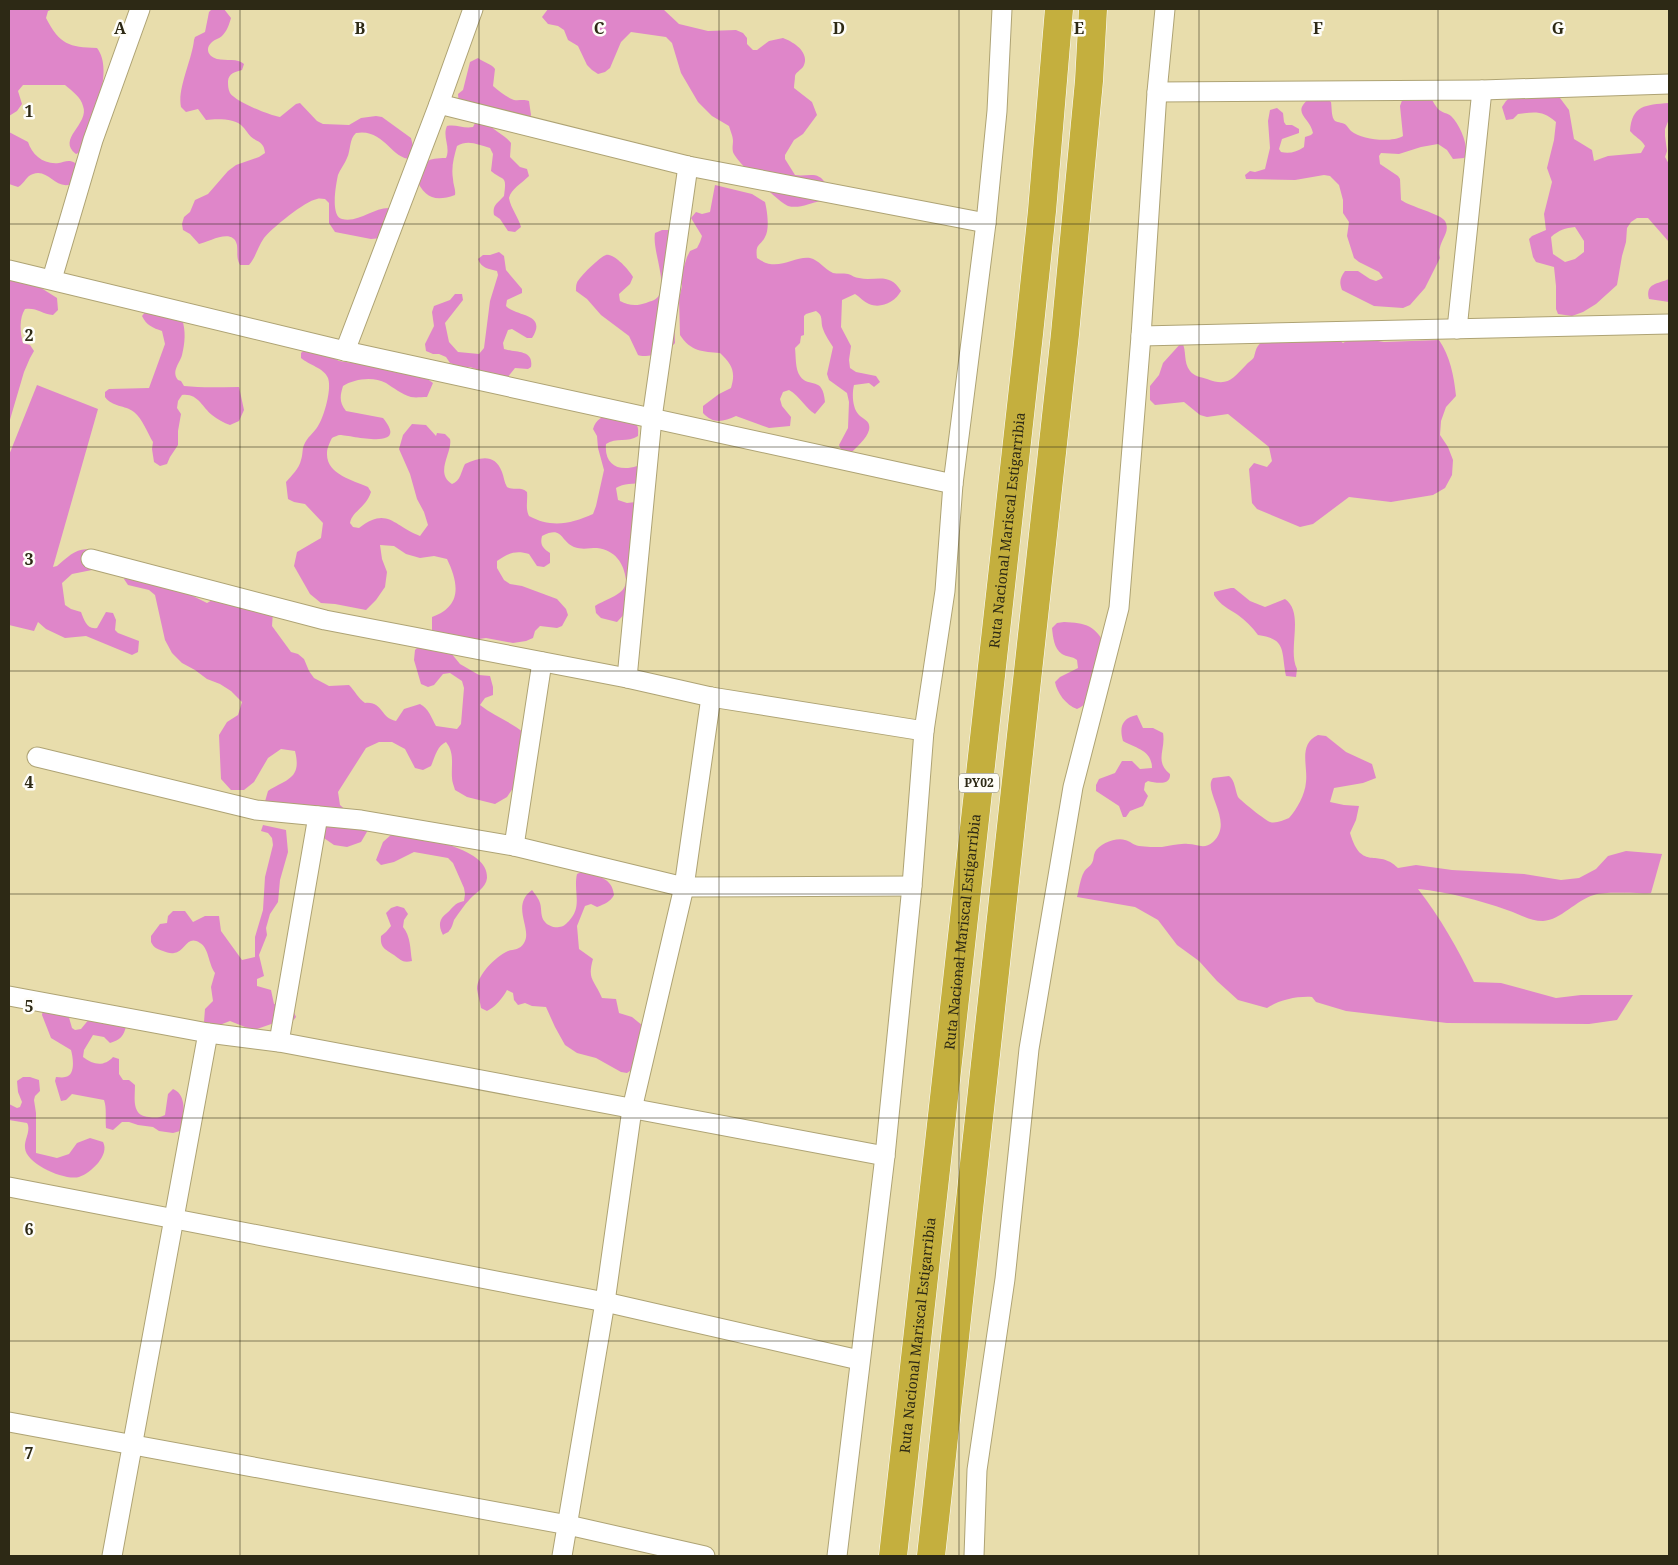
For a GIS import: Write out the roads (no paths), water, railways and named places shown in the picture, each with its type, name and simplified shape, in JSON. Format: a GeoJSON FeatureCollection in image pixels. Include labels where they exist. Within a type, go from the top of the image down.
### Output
{"type":"FeatureCollection","features":[{"type":"Feature","properties":{"kind":"highway","name":"Ruta Nacional Mariscal Estigarribia"},"geometry":{"type":"LineString","coordinates":[[893,1556],[1028,344],[1042,211],[1058,9]]}},
{"type":"Feature","properties":{"kind":"highway","name":"PY02"},"geometry":{"type":"LineString","coordinates":[[931,1556],[1065,334],[1093,9]]}},
{"type":"Feature","properties":{"kind":"street"},"geometry":{"type":"LineString","coordinates":[[52,279],[92,140],[140,9]]}},
{"type":"Feature","properties":{"kind":"street"},"geometry":{"type":"LineString","coordinates":[[345,351],[473,9]]}},
{"type":"Feature","properties":{"kind":"street"},"geometry":{"type":"LineString","coordinates":[[837,1556],[859,1360],[885,1156],[912,886],[924,731],[946,591],[953,484],[986,222],[997,110],[1002,9]]}},
{"type":"Feature","properties":{"kind":"street"},"geometry":{"type":"LineString","coordinates":[[974,1556],[977,1470],[1006,1279],[1029,1048],[1073,787],[1118,608],[1141,336],[1157,92],[1165,9]]}},
{"type":"Feature","properties":{"kind":"street"},"geometry":{"type":"LineString","coordinates":[[1157,92],[1482,90],[1669,84]]}},
{"type":"Feature","properties":{"kind":"street"},"geometry":{"type":"LineString","coordinates":[[1457,329],[1482,90]]}},
{"type":"Feature","properties":{"kind":"street"},"geometry":{"type":"LineString","coordinates":[[439,104],[688,166],[986,222]]}},
{"type":"Feature","properties":{"kind":"street"},"geometry":{"type":"LineString","coordinates":[[627,678],[652,418],[688,166]]}},
{"type":"Feature","properties":{"kind":"street"},"geometry":{"type":"LineString","coordinates":[[9,270],[345,351],[953,484]]}},
{"type":"Feature","properties":{"kind":"street"},"geometry":{"type":"LineString","coordinates":[[1141,336],[1669,324]]}},
{"type":"Feature","properties":{"kind":"street"},"geometry":{"type":"LineString","coordinates":[[91,559],[325,620],[627,678],[711,697],[924,731]]}},
{"type":"Feature","properties":{"kind":"street"},"geometry":{"type":"LineString","coordinates":[[514,846],[542,662]]}},
{"type":"Feature","properties":{"kind":"street"},"geometry":{"type":"LineString","coordinates":[[562,1556],[605,1302],[632,1109],[684,887],[711,697]]}},
{"type":"Feature","properties":{"kind":"street"},"geometry":{"type":"LineString","coordinates":[[37,757],[256,810],[361,820],[514,846],[684,887],[912,886]]}},
{"type":"Feature","properties":{"kind":"street"},"geometry":{"type":"LineString","coordinates":[[279,1042],[318,816]]}},
{"type":"Feature","properties":{"kind":"street"},"geometry":{"type":"LineString","coordinates":[[9,996],[208,1033],[279,1042],[885,1156]]}},
{"type":"Feature","properties":{"kind":"street"},"geometry":{"type":"LineString","coordinates":[[112,1556],[208,1033]]}},
{"type":"Feature","properties":{"kind":"street"},"geometry":{"type":"LineString","coordinates":[[9,1187],[605,1302],[859,1360]]}},
{"type":"Feature","properties":{"kind":"street"},"geometry":{"type":"LineString","coordinates":[[9,1422],[568,1525],[705,1556]]}}]}
